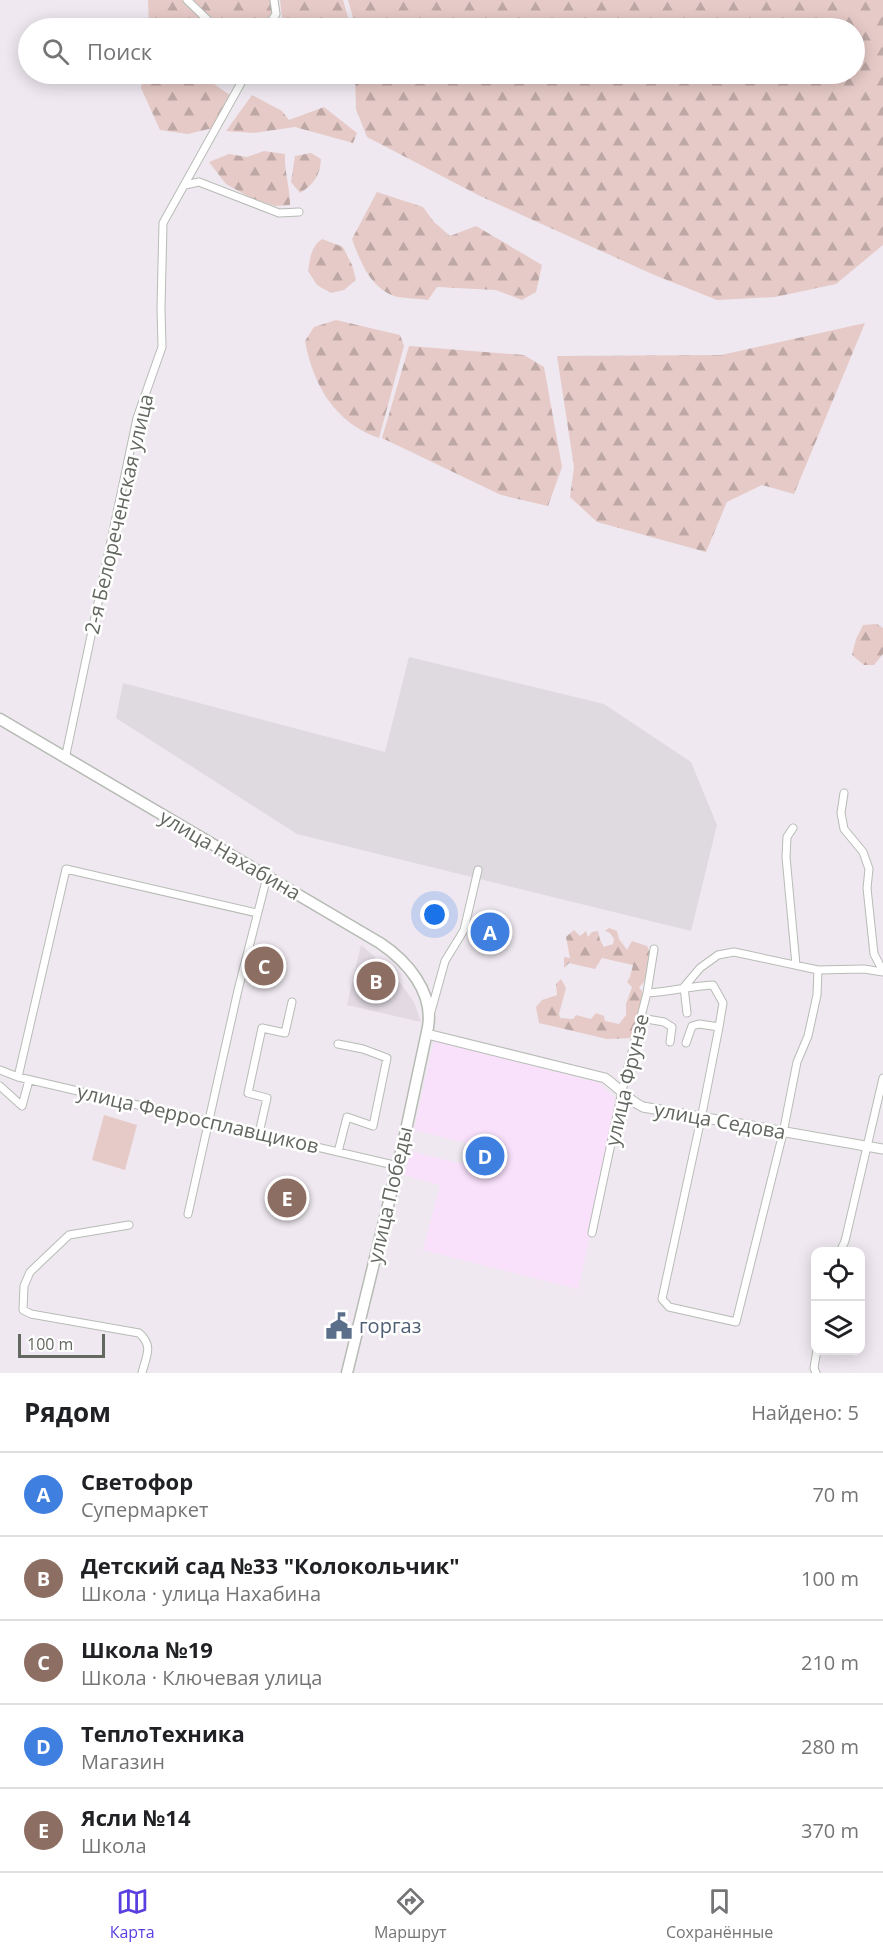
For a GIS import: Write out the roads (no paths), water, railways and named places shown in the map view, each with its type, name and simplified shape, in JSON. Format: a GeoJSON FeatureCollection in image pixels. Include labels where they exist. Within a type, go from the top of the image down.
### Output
{"type":"FeatureCollection","features":[{"type":"Feature","properties":{"kind":"main road","name":"улица Нахабина"},"geometry":{"type":"LineString","coordinates":[[0,719],[393,951],[412,972],[421,987],[429,1017]]}},
{"type":"Feature","properties":{"kind":"main road","name":"улица Победы"},"geometry":{"type":"LineString","coordinates":[[347,1373],[398,1166],[429,1017]]}},
{"type":"Feature","properties":{"kind":"street"},"geometry":{"type":"LineString","coordinates":[[187,0],[206,18]]}},
{"type":"Feature","properties":{"kind":"street"},"geometry":{"type":"LineString","coordinates":[[273,18],[276,14],[274,0]]}},
{"type":"Feature","properties":{"kind":"street","name":"2-я Белореченская улица"},"geometry":{"type":"LineString","coordinates":[[65,759],[137,418],[162,347],[163,223],[241,84]]}},
{"type":"Feature","properties":{"kind":"street"},"geometry":{"type":"LineString","coordinates":[[185,185],[199,182],[279,213],[299,212]]}},
{"type":"Feature","properties":{"kind":"street"},"geometry":{"type":"LineString","coordinates":[[844,793],[841,813],[844,829],[863,852],[869,869],[867,888],[874,954],[883,972]]}},
{"type":"Feature","properties":{"kind":"street"},"geometry":{"type":"LineString","coordinates":[[793,828],[787,837],[786,857],[796,965]]}},
{"type":"Feature","properties":{"kind":"street"},"geometry":{"type":"LineString","coordinates":[[18,1077],[66,869],[257,913]]}},
{"type":"Feature","properties":{"kind":"street"},"geometry":{"type":"LineString","coordinates":[[429,1017],[445,961],[464,930],[478,870]]}},
{"type":"Feature","properties":{"kind":"street"},"geometry":{"type":"LineString","coordinates":[[188,1214],[267,877]]}},
{"type":"Feature","properties":{"kind":"street"},"geometry":{"type":"LineString","coordinates":[[647,993],[654,949]]}},
{"type":"Feature","properties":{"kind":"street"},"geometry":{"type":"LineString","coordinates":[[687,1013],[684,987],[700,968],[718,955],[734,952],[818,970],[864,969],[883,972]]}},
{"type":"Feature","properties":{"kind":"street"},"geometry":{"type":"LineString","coordinates":[[686,1043],[692,1026],[699,1024],[719,1027],[662,1299],[669,1307],[736,1322],[783,1133],[797,1062],[808,1036],[817,995],[818,970]]}},
{"type":"Feature","properties":{"kind":"street","name":"улица Фрунзе"},"geometry":{"type":"LineString","coordinates":[[592,1233],[622,1093],[647,993],[713,985],[723,1003],[719,1027]]}},
{"type":"Feature","properties":{"kind":"street"},"geometry":{"type":"LineString","coordinates":[[259,1133],[267,1098],[248,1093],[262,1028],[285,1033],[292,1002]]}},
{"type":"Feature","properties":{"kind":"street"},"geometry":{"type":"LineString","coordinates":[[641,1018],[664,1022],[672,1027],[670,1041]]}},
{"type":"Feature","properties":{"kind":"street","name":"улица Седова"},"geometry":{"type":"LineString","coordinates":[[427,1034],[604,1078],[618,1087],[631,1101],[643,1107],[883,1149]]}},
{"type":"Feature","properties":{"kind":"street"},"geometry":{"type":"LineString","coordinates":[[338,1044],[363,1049],[387,1058],[373,1126],[347,1117],[338,1152]]}},
{"type":"Feature","properties":{"kind":"street","name":"улица Ферросплавщиков"},"geometry":{"type":"LineString","coordinates":[[0,1070],[29,1080],[398,1166]]}},
{"type":"Feature","properties":{"kind":"street"},"geometry":{"type":"LineString","coordinates":[[842,1247],[883,1078]]}},
{"type":"Feature","properties":{"kind":"street"},"geometry":{"type":"LineString","coordinates":[[0,1086],[22,1106],[29,1080]]}},
{"type":"Feature","properties":{"kind":"street"},"geometry":{"type":"LineString","coordinates":[[129,1225],[69,1235],[30,1272],[24,1286],[23,1310],[31,1314],[139,1333],[146,1339],[149,1349],[141,1373]]}},
{"type":"Feature","properties":{"kind":"street"},"geometry":{"type":"LineString","coordinates":[[816,1355],[814,1368],[816,1373]]}},
{"type":"Feature","properties":{"kind":"place","name":"Светофор"},"geometry":{"type":"Point","coordinates":[490,932]}},
{"type":"Feature","properties":{"kind":"place","name":"Школа №19"},"geometry":{"type":"Point","coordinates":[264,966]}},
{"type":"Feature","properties":{"kind":"place","name":"Детский сад №33 \"Колокольчик\""},"geometry":{"type":"Point","coordinates":[376,981]}},
{"type":"Feature","properties":{"kind":"place","name":"ТеплоТехника"},"geometry":{"type":"Point","coordinates":[485,1156]}},
{"type":"Feature","properties":{"kind":"place","name":"Ясли №14"},"geometry":{"type":"Point","coordinates":[287,1198]}},
{"type":"Feature","properties":{"kind":"place","name":"горгаз"},"geometry":{"type":"Point","coordinates":[339,1326]}}]}
